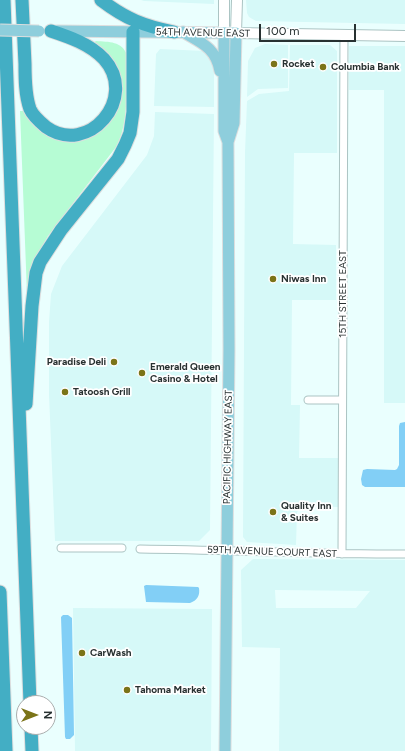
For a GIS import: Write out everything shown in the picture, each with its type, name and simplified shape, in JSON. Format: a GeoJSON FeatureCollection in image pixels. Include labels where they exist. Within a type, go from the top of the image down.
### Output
{"type":"FeatureCollection","features":[{"type":"Feature","properties":{"kind":"highway"},"geometry":{"type":"LineString","coordinates":[[4,0],[30,695]]}},
{"type":"Feature","properties":{"kind":"highway"},"geometry":{"type":"LineString","coordinates":[[22,0],[27,98],[30,109],[39,121],[55,132],[68,134],[82,133],[96,126],[107,116],[115,94],[113,73],[103,58],[88,47],[65,35],[45,31]]}},
{"type":"Feature","properties":{"kind":"highway"},"geometry":{"type":"LineString","coordinates":[[101,0],[117,12],[134,21],[178,32]]}},
{"type":"Feature","properties":{"kind":"highway"},"geometry":{"type":"LineString","coordinates":[[23,533],[26,391],[36,273],[40,262],[60,232],[118,159],[126,145],[134,112],[133,32]]}},
{"type":"Feature","properties":{"kind":"highway"},"geometry":{"type":"LineString","coordinates":[[0,592],[6,751]]}},
{"type":"Feature","properties":{"kind":"highway"},"geometry":{"type":"LineString","coordinates":[[31,735],[32,751]]}},
{"type":"Feature","properties":{"kind":"main road","name":"PACIFIC HIGHWAY EAST"},"geometry":{"type":"LineString","coordinates":[[224,0],[224,131],[228,142]]}},
{"type":"Feature","properties":{"kind":"main road","name":"PACIFIC HIGHWAY EAST"},"geometry":{"type":"LineString","coordinates":[[225,751],[229,350],[228,142],[234,123],[237,0]]}},
{"type":"Feature","properties":{"kind":"main road","name":"54TH AVENUE EAST"},"geometry":{"type":"LineString","coordinates":[[0,30],[405,36]]}},
{"type":"Feature","properties":{"kind":"main road"},"geometry":{"type":"LineString","coordinates":[[178,32],[211,50],[218,61],[224,89]]}},
{"type":"Feature","properties":{"kind":"street","name":"15TH STREET EAST"},"geometry":{"type":"LineString","coordinates":[[342,554],[344,34]]}},
{"type":"Feature","properties":{"kind":"street"},"geometry":{"type":"LineString","coordinates":[[308,400],[342,400]]}},
{"type":"Feature","properties":{"kind":"street"},"geometry":{"type":"LineString","coordinates":[[61,548],[122,548]]}},
{"type":"Feature","properties":{"kind":"street","name":"59TH AVENUE COURT EAST"},"geometry":{"type":"LineString","coordinates":[[140,549],[405,554]]}},
{"type":"Feature","properties":{"kind":"shaded area"},"geometry":{"type":"Polygon","coordinates":[[[141,0],[214,0],[214,4],[144,1],[141,0]]]}},
{"type":"Feature","properties":{"kind":"shaded area"},"geometry":{"type":"Polygon","coordinates":[[[246,0],[405,0],[405,24],[256,21],[249,17],[247,13],[246,0]]]}},
{"type":"Feature","properties":{"kind":"shaded area"},"geometry":{"type":"Polygon","coordinates":[[[265,44],[288,45],[288,88],[258,89],[247,97],[248,61],[255,48],[265,44]]]}},
{"type":"Feature","properties":{"kind":"shaded area"},"geometry":{"type":"Polygon","coordinates":[[[290,45],[330,45],[337,51],[337,153],[294,153],[293,244],[336,245],[336,300],[292,300],[291,405],[300,405],[299,458],[338,458],[338,507],[304,506],[297,512],[296,545],[247,542],[243,537],[245,153],[247,101],[259,94],[289,91],[290,45]]]}},
{"type":"Feature","properties":{"kind":"shaded area"},"geometry":{"type":"Polygon","coordinates":[[[349,46],[405,46],[405,403],[384,403],[384,90],[349,90],[349,46]]]}},
{"type":"Feature","properties":{"kind":"shaded area"},"geometry":{"type":"Polygon","coordinates":[[[160,49],[205,51],[214,61],[214,107],[154,106],[156,54],[160,49]]]}},
{"type":"Feature","properties":{"kind":"shaded area"},"geometry":{"type":"Polygon","coordinates":[[[155,112],[214,114],[210,530],[199,541],[55,541],[49,394],[49,322],[51,294],[62,266],[147,155],[154,136],[155,112]]]}},
{"type":"Feature","properties":{"kind":"shaded area"},"geometry":{"type":"Polygon","coordinates":[[[253,559],[405,560],[405,751],[279,751],[280,648],[242,647],[241,570],[253,559]],[[275,590],[276,608],[356,608],[370,591],[275,590]]]}},
{"type":"Feature","properties":{"kind":"shaded area"},"geometry":{"type":"Polygon","coordinates":[[[73,608],[212,609],[211,751],[75,751],[73,608]]]}},
{"type":"Feature","properties":{"kind":"green space"},"geometry":{"type":"Polygon","coordinates":[[[96,41],[114,43],[122,47],[127,55],[125,114],[120,137],[116,147],[48,236],[38,257],[27,294],[20,111],[26,111],[44,132],[105,127],[116,112],[122,88],[121,79],[114,62],[107,54],[93,43],[96,41]]]}},
{"type":"Feature","properties":{"kind":"water"},"geometry":{"type":"Polygon","coordinates":[[[405,422],[405,487],[365,487],[362,485],[361,479],[363,470],[397,469],[399,465],[399,426],[400,423],[405,422]]]}},
{"type":"Feature","properties":{"kind":"water"},"geometry":{"type":"Polygon","coordinates":[[[144,586],[198,587],[199,593],[197,599],[190,603],[146,602],[144,586]]]}},
{"type":"Feature","properties":{"kind":"water"},"geometry":{"type":"Polygon","coordinates":[[[63,615],[68,615],[72,618],[74,735],[70,739],[66,739],[65,737],[61,617],[63,615]]]}},
{"type":"Feature","properties":{"kind":"place","name":"Rocket"},"geometry":{"type":"Point","coordinates":[274,64]}},
{"type":"Feature","properties":{"kind":"place","name":"Columbia Bank"},"geometry":{"type":"Point","coordinates":[323,67]}},
{"type":"Feature","properties":{"kind":"place","name":"Niwas Inn"},"geometry":{"type":"Point","coordinates":[273,279]}},
{"type":"Feature","properties":{"kind":"place","name":"Paradise Deli"},"geometry":{"type":"Point","coordinates":[114,362]}},
{"type":"Feature","properties":{"kind":"place","name":"Emerald Queen Casino & Hotel"},"geometry":{"type":"Point","coordinates":[142,373]}},
{"type":"Feature","properties":{"kind":"place","name":"Tatoosh Grill"},"geometry":{"type":"Point","coordinates":[65,392]}},
{"type":"Feature","properties":{"kind":"place","name":"Quality Inn & Suites"},"geometry":{"type":"Point","coordinates":[273,512]}},
{"type":"Feature","properties":{"kind":"place","name":"CarWash"},"geometry":{"type":"Point","coordinates":[82,653]}},
{"type":"Feature","properties":{"kind":"place","name":"Tahoma Market"},"geometry":{"type":"Point","coordinates":[127,690]}}]}
